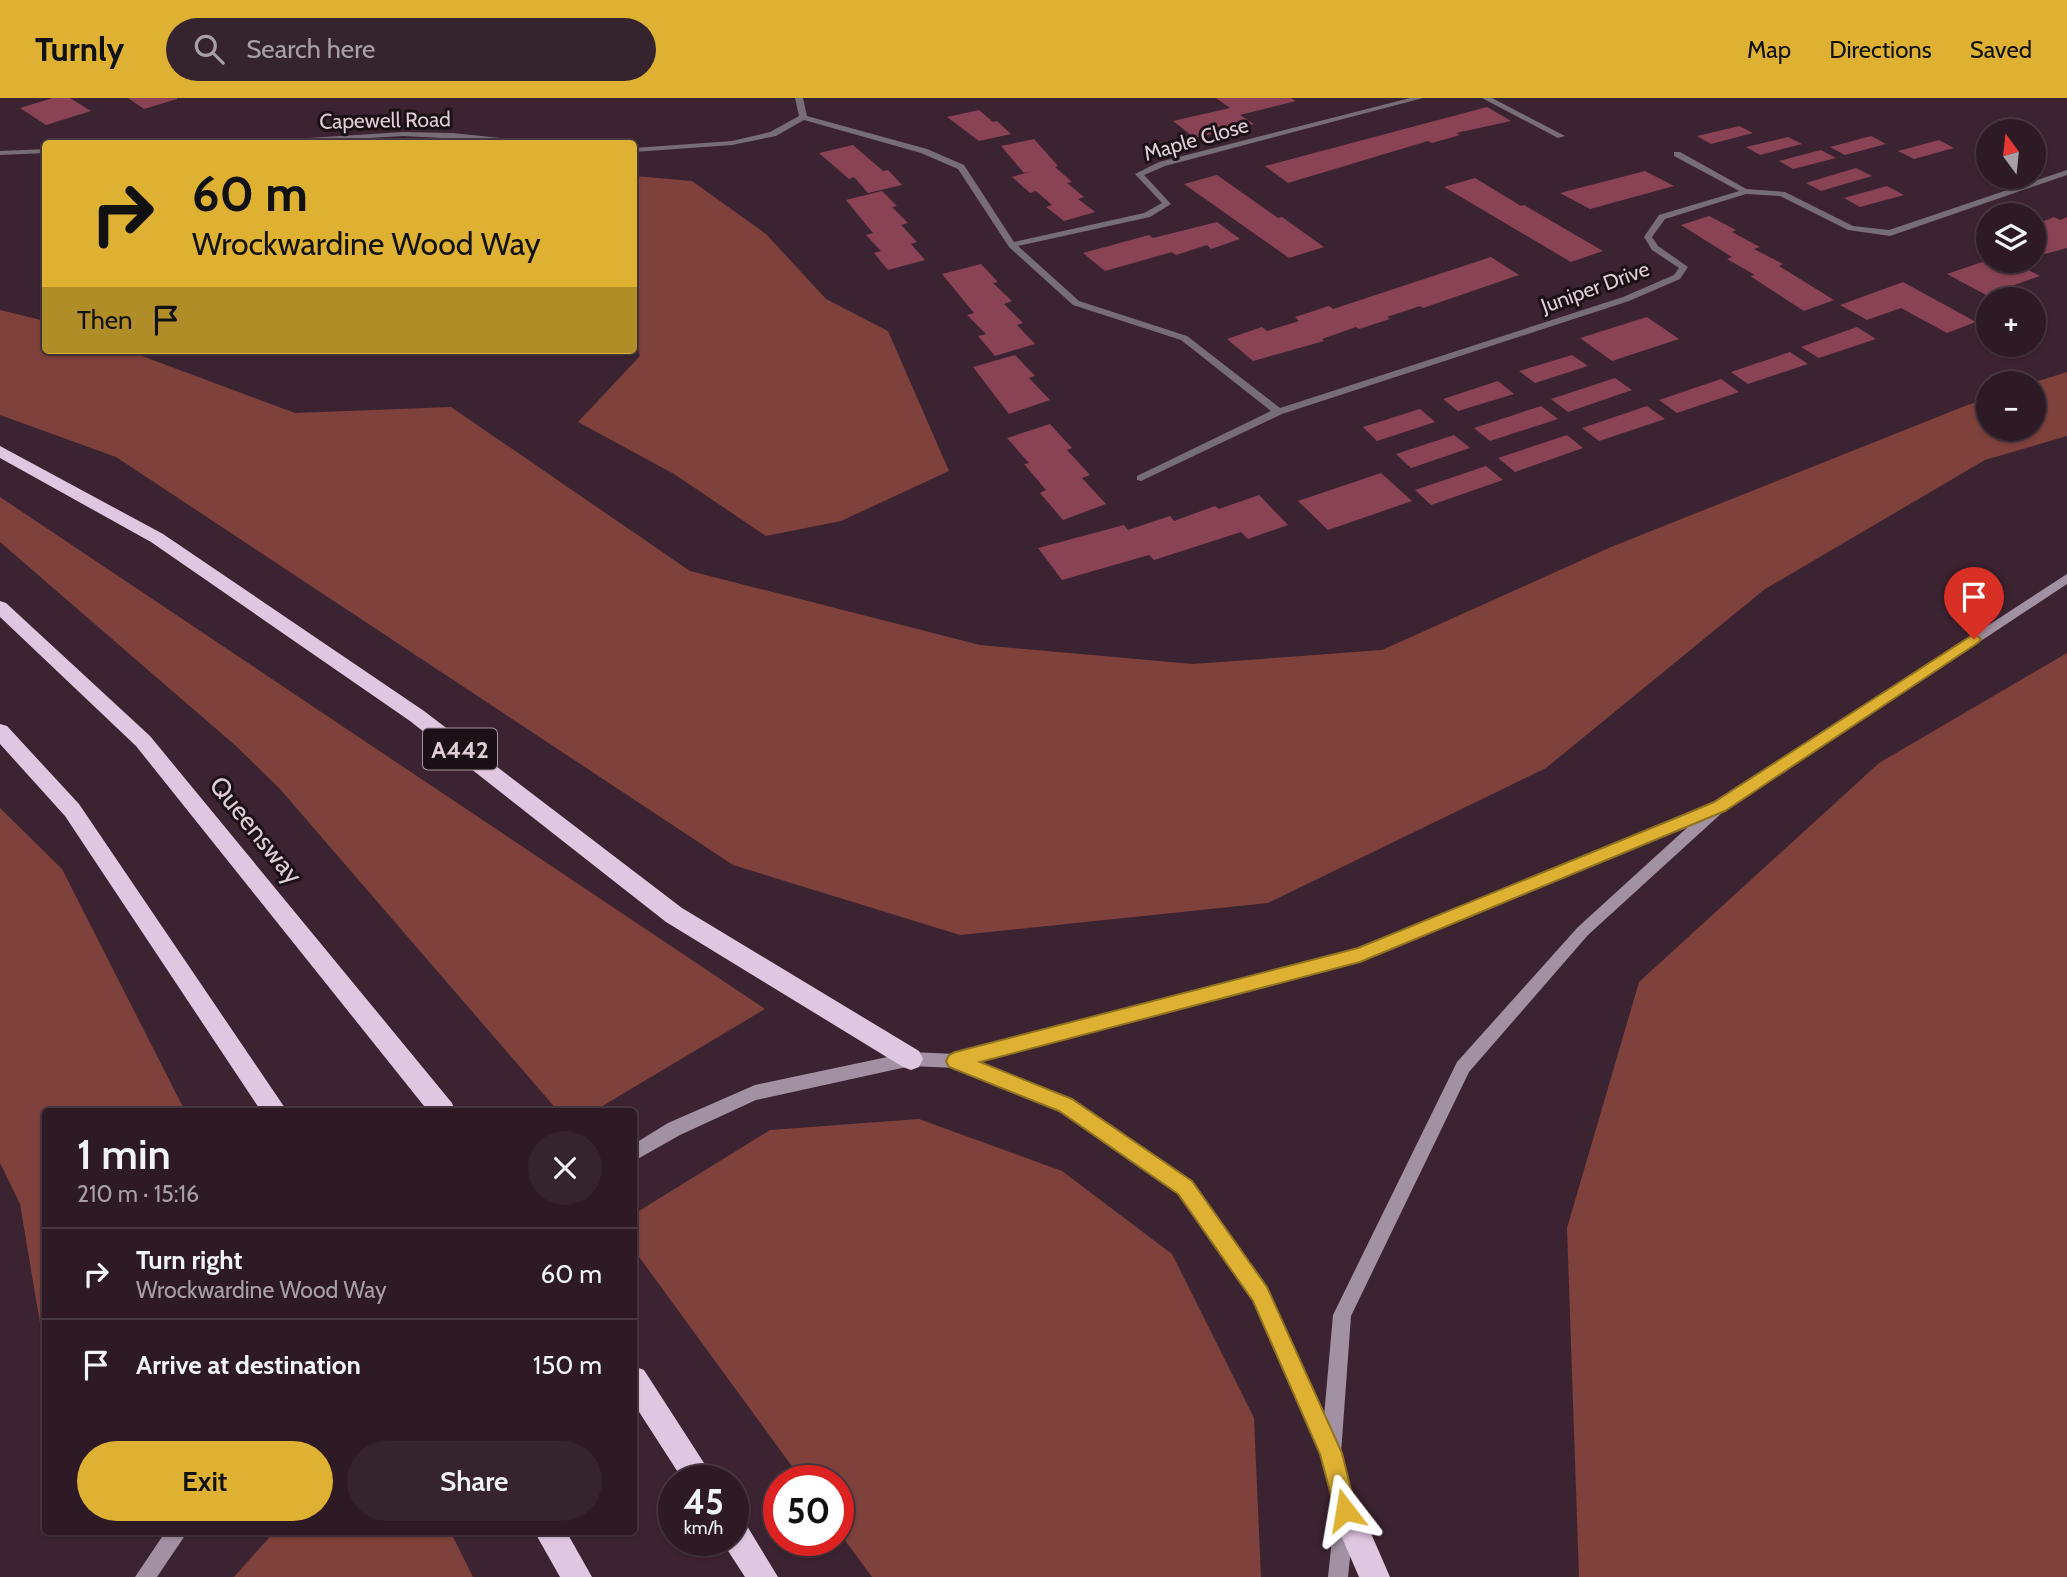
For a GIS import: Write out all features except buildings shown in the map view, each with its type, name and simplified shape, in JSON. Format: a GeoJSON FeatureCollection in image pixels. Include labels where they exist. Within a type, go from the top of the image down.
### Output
{"type":"FeatureCollection","features":[{"type":"Feature","properties":{"kind":"highway","name":"A442"},"geometry":{"type":"LineString","coordinates":[[0,451],[157,538],[417,716],[674,915],[911,1059]]}},
{"type":"Feature","properties":{"kind":"highway","name":"Queensway"},"geometry":{"type":"LineString","coordinates":[[0,607],[143,741],[441,1108]]}},
{"type":"Feature","properties":{"kind":"highway"},"geometry":{"type":"LineString","coordinates":[[0,731],[72,810],[273,1108]]}},
{"type":"Feature","properties":{"kind":"highway"},"geometry":{"type":"LineString","coordinates":[[637,1385],[689,1465]]}},
{"type":"Feature","properties":{"kind":"highway"},"geometry":{"type":"LineString","coordinates":[[1345,1510],[1375,1577]]}},
{"type":"Feature","properties":{"kind":"highway"},"geometry":{"type":"LineString","coordinates":[[551,1535],[576,1577]]}},
{"type":"Feature","properties":{"kind":"highway"},"geometry":{"type":"LineString","coordinates":[[749,1556],[763,1577]]}},
{"type":"Feature","properties":{"kind":"main road"},"geometry":{"type":"LineString","coordinates":[[1331,1453],[1342,1315],[1463,1068],[1583,931],[1719,807],[2067,578]]}},
{"type":"Feature","properties":{"kind":"main road"},"geometry":{"type":"LineString","coordinates":[[637,1151],[674,1129],[755,1093],[911,1059],[955,1061],[1360,955],[1719,807]]}},
{"type":"Feature","properties":{"kind":"main road"},"geometry":{"type":"LineString","coordinates":[[955,1061],[1065,1105],[1185,1187],[1260,1294],[1331,1453],[1345,1510],[1338,1577]]}},
{"type":"Feature","properties":{"kind":"main road"},"geometry":{"type":"LineString","coordinates":[[145,1577],[175,1535]]}},
{"type":"Feature","properties":{"kind":"street"},"geometry":{"type":"LineString","coordinates":[[799,98],[803,117]]}},
{"type":"Feature","properties":{"kind":"street","name":"Maple Close"},"geometry":{"type":"LineString","coordinates":[[1012,245],[1147,215],[1167,204],[1139,174],[1162,164],[1419,98]]}},
{"type":"Feature","properties":{"kind":"street"},"geometry":{"type":"LineString","coordinates":[[1486,98],[1561,136]]}},
{"type":"Feature","properties":{"kind":"street"},"geometry":{"type":"LineString","coordinates":[[637,150],[733,143],[773,134],[803,117],[924,151],[961,167],[1012,245],[1076,303],[1184,338],[1278,412]]}},
{"type":"Feature","properties":{"kind":"street","name":"Capewell Road"},"geometry":{"type":"LineString","coordinates":[[292,140],[404,134],[509,140]]}},
{"type":"Feature","properties":{"kind":"street"},"geometry":{"type":"LineString","coordinates":[[0,153],[42,151]]}},
{"type":"Feature","properties":{"kind":"street"},"geometry":{"type":"LineString","coordinates":[[1677,154],[1746,191]]}},
{"type":"Feature","properties":{"kind":"street","name":"Juniper Drive"},"geometry":{"type":"LineString","coordinates":[[1141,478],[1278,412],[1626,299],[1676,277],[1684,267],[1655,248],[1648,237],[1662,217],[1746,191],[1782,194],[1851,228],[1890,233],[2067,172]]}},
{"type":"Feature","properties":{"kind":"shaded area"},"geometry":{"type":"Polygon","coordinates":[[[637,176],[692,181],[766,234],[826,299],[888,331],[949,471],[841,521],[766,536],[674,474],[578,422],[640,356],[637,344],[637,176]]]}},
{"type":"Feature","properties":{"kind":"shaded area"},"geometry":{"type":"Polygon","coordinates":[[[0,310],[42,320],[42,354],[137,354],[295,413],[451,407],[690,571],[980,645],[1193,664],[1382,650],[1611,547],[1976,402],[1976,441],[2046,441],[2046,379],[2067,372],[2067,436],[1985,460],[1765,589],[1546,768],[1268,903],[960,935],[733,865],[116,457],[0,415],[0,310]]]}},
{"type":"Feature","properties":{"kind":"shaded area"},"geometry":{"type":"Polygon","coordinates":[[[0,497],[765,1009],[599,1108],[555,1108],[280,789],[237,747],[0,542],[0,497]]]}},
{"type":"Feature","properties":{"kind":"shaded area"},"geometry":{"type":"Polygon","coordinates":[[[2067,653],[2067,1577],[1579,1577],[1567,1228],[1639,982],[1879,763],[2067,653]]]}},
{"type":"Feature","properties":{"kind":"shaded area"},"geometry":{"type":"Polygon","coordinates":[[[0,808],[62,869],[183,1108],[42,1108],[42,1335],[20,1204],[0,1163],[0,808]]]}},
{"type":"Feature","properties":{"kind":"shaded area"},"geometry":{"type":"Polygon","coordinates":[[[919,1119],[1062,1171],[1172,1254],[1254,1418],[1261,1577],[872,1577],[854,1553],[854,1465],[791,1465],[637,1254],[637,1212],[770,1130],[919,1119]]]}},
{"type":"Feature","properties":{"kind":"shaded area"},"geometry":{"type":"Polygon","coordinates":[[[271,1535],[452,1535],[473,1577],[234,1577],[271,1535]]]}},
{"type":"Feature","properties":{"kind":"route"},"geometry":{"type":"LineString","coordinates":[[1345,1510],[1331,1453],[1260,1294],[1185,1187],[1065,1105],[955,1061],[1360,955],[1719,807],[1974,639]]}}]}
